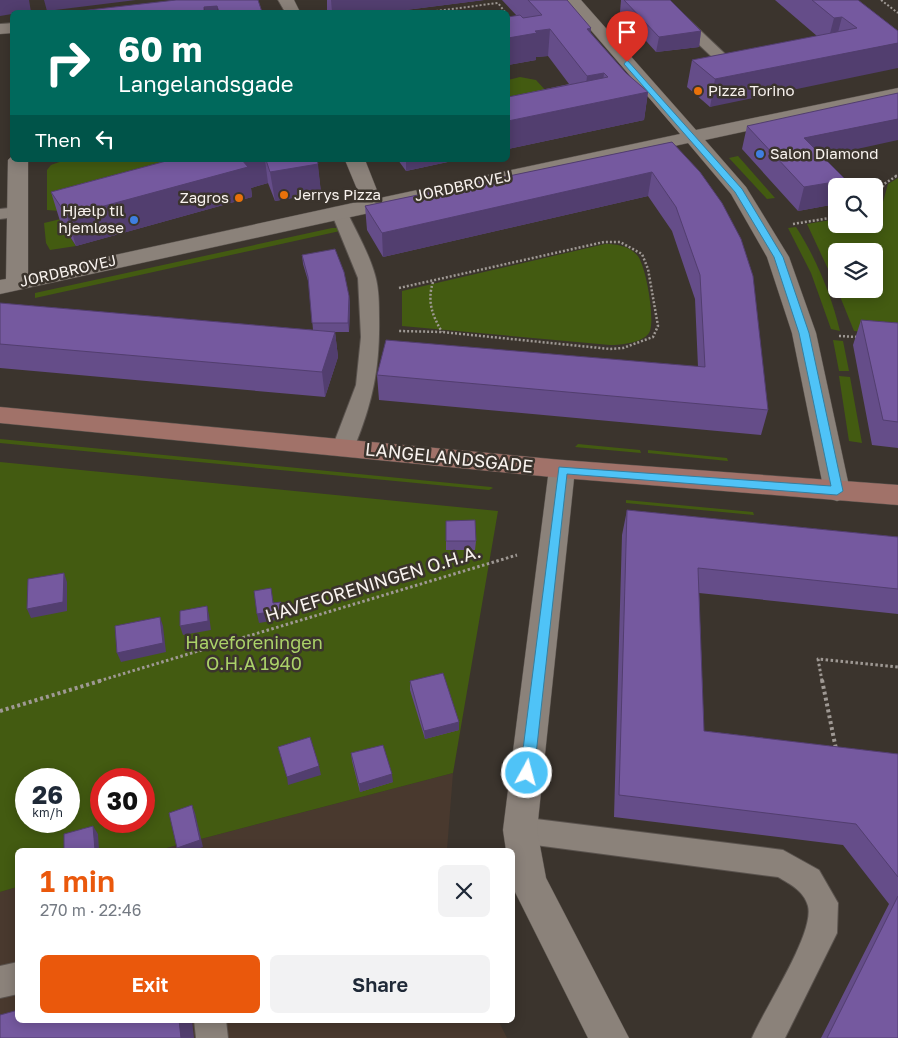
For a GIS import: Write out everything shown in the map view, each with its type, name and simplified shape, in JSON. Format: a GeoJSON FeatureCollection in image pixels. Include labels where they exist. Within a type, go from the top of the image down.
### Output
{"type":"FeatureCollection","features":[{"type":"Feature","properties":{"kind":"street"},"geometry":{"type":"LineString","coordinates":[[573,0],[739,190],[778,257],[804,333],[837,491]]}},
{"type":"Feature","properties":{"kind":"street","name":"JORDBROVEJ"},"geometry":{"type":"LineString","coordinates":[[9,285],[898,93]]}},
{"type":"Feature","properties":{"kind":"street"},"geometry":{"type":"LineString","coordinates":[[9,285],[9,213],[18,162]]}},
{"type":"Feature","properties":{"kind":"street"},"geometry":{"type":"LineString","coordinates":[[356,162],[373,205]]}},
{"type":"Feature","properties":{"kind":"street","name":"LANGELANDSGADE"},"geometry":{"type":"LineString","coordinates":[[0,415],[562,469],[898,495]]}},
{"type":"Feature","properties":{"kind":"street"},"geometry":{"type":"LineString","coordinates":[[562,469],[520,830],[528,882],[609,1038]]}},
{"type":"Feature","properties":{"kind":"lane"},"geometry":{"type":"LineString","coordinates":[[679,18],[735,72]]}},
{"type":"Feature","properties":{"kind":"lane"},"geometry":{"type":"LineString","coordinates":[[340,212],[365,273],[369,294],[371,331],[370,369],[359,413],[343,448]]}},
{"type":"Feature","properties":{"kind":"lane"},"geometry":{"type":"LineString","coordinates":[[520,830],[783,864],[809,880],[823,903],[822,933],[768,1038]]}},
{"type":"Feature","properties":{"kind":"lane"},"geometry":{"type":"LineString","coordinates":[[0,982],[15,979]]}},
{"type":"Feature","properties":{"kind":"lane"},"geometry":{"type":"LineString","coordinates":[[210,1023],[212,1038]]}},
{"type":"Feature","properties":{"kind":"path"},"geometry":{"type":"LineString","coordinates":[[880,0],[898,13]]}},
{"type":"Feature","properties":{"kind":"path"},"geometry":{"type":"LineString","coordinates":[[444,10],[498,3],[503,10]]}},
{"type":"Feature","properties":{"kind":"path"},"geometry":{"type":"LineString","coordinates":[[883,184],[887,178],[898,175]]}},
{"type":"Feature","properties":{"kind":"path"},"geometry":{"type":"LineString","coordinates":[[762,229],[828,218]]}},
{"type":"Feature","properties":{"kind":"path"},"geometry":{"type":"LineString","coordinates":[[369,294],[604,242],[620,242],[642,254],[648,269],[658,326],[653,336],[623,348],[442,332],[371,331]]}},
{"type":"Feature","properties":{"kind":"path"},"geometry":{"type":"LineString","coordinates":[[433,281],[429,292],[430,313],[442,332]]}},
{"type":"Feature","properties":{"kind":"path"},"geometry":{"type":"LineString","coordinates":[[804,333],[860,337]]}},
{"type":"Feature","properties":{"kind":"path","name":"HAVEFORENINGEN O.H.A."},"geometry":{"type":"LineString","coordinates":[[0,711],[554,544]]}},
{"type":"Feature","properties":{"kind":"path"},"geometry":{"type":"LineString","coordinates":[[837,757],[818,659],[898,667]]}},
{"type":"Feature","properties":{"kind":"shaded area"},"geometry":{"type":"Polygon","coordinates":[[[453,773],[447,848],[167,848],[453,773]]]}},
{"type":"Feature","properties":{"kind":"shaded area"},"geometry":{"type":"Polygon","coordinates":[[[15,888],[15,1023],[500,1023],[507,1038],[0,1038],[0,892],[15,888]]]}},
{"type":"Feature","properties":{"kind":"green space"},"geometry":{"type":"Polygon","coordinates":[[[520,77],[536,80],[547,92],[510,111],[510,80],[520,77]]]}},
{"type":"Feature","properties":{"kind":"green space"},"geometry":{"type":"Polygon","coordinates":[[[738,156],[775,198],[767,199],[729,158],[738,156]]]}},
{"type":"Feature","properties":{"kind":"green space"},"geometry":{"type":"Polygon","coordinates":[[[59,162],[240,162],[60,211],[47,210],[47,170],[51,165],[59,162]]]}},
{"type":"Feature","properties":{"kind":"green space"},"geometry":{"type":"Polygon","coordinates":[[[898,178],[898,335],[854,331],[841,298],[883,298],[883,243],[828,243],[828,269],[807,224],[828,220],[828,233],[883,233],[883,202],[888,184],[898,178]]]}},
{"type":"Feature","properties":{"kind":"green space"},"geometry":{"type":"Polygon","coordinates":[[[65,218],[60,222],[76,246],[50,250],[46,243],[44,223],[65,218]]]}},
{"type":"Feature","properties":{"kind":"green space"},"geometry":{"type":"Polygon","coordinates":[[[796,227],[810,251],[822,277],[840,331],[831,329],[811,273],[788,228],[796,227]]]}},
{"type":"Feature","properties":{"kind":"green space"},"geometry":{"type":"Polygon","coordinates":[[[338,228],[340,231],[35,298],[35,293],[338,228]]]}},
{"type":"Feature","properties":{"kind":"green space"},"geometry":{"type":"Polygon","coordinates":[[[605,244],[618,245],[630,249],[637,255],[644,270],[651,306],[651,327],[649,333],[642,339],[625,344],[610,345],[402,326],[402,291],[605,244]]]}},
{"type":"Feature","properties":{"kind":"green space"},"geometry":{"type":"Polygon","coordinates":[[[833,340],[843,341],[849,371],[839,371],[833,340]]]}},
{"type":"Feature","properties":{"kind":"green space"},"geometry":{"type":"Polygon","coordinates":[[[839,376],[850,377],[862,443],[849,441],[839,376]]]}},
{"type":"Feature","properties":{"kind":"green space"},"geometry":{"type":"Polygon","coordinates":[[[0,439],[493,488],[489,490],[0,443],[0,439]]]}},
{"type":"Feature","properties":{"kind":"green space"},"geometry":{"type":"Polygon","coordinates":[[[578,444],[640,450],[641,453],[575,447],[578,444]]]}},
{"type":"Feature","properties":{"kind":"green space"},"geometry":{"type":"Polygon","coordinates":[[[648,450],[727,458],[728,461],[648,453],[648,450]]]}},
{"type":"Feature","properties":{"kind":"green space","name":"Haveforeningen O.H.A 1940"},"geometry":{"type":"Polygon","coordinates":[[[0,462],[498,511],[453,773],[167,848],[15,848],[15,888],[0,892],[0,462]]]}},
{"type":"Feature","properties":{"kind":"green space"},"geometry":{"type":"Polygon","coordinates":[[[626,500],[753,512],[754,515],[626,503],[626,500]]]}},
{"type":"Feature","properties":{"kind":"building"},"geometry":{"type":"Polygon","coordinates":[[[176,0],[258,0],[261,10],[218,10],[217,6],[204,7],[204,10],[88,10],[176,0]]]}},
{"type":"Feature","properties":{"kind":"building"},"geometry":{"type":"Polygon","coordinates":[[[528,0],[567,0],[591,28],[587,29],[626,73],[648,92],[510,121],[510,97],[608,77],[604,73],[587,76],[550,29],[510,38],[510,17],[520,15],[523,18],[542,15],[528,0]]]}},
{"type":"Feature","properties":{"kind":"building"},"geometry":{"type":"Polygon","coordinates":[[[624,0],[670,0],[701,31],[659,37],[624,0]]]}},
{"type":"Feature","properties":{"kind":"building"},"geometry":{"type":"Polygon","coordinates":[[[812,0],[858,0],[898,31],[898,43],[715,79],[692,60],[857,28],[842,17],[834,18],[812,0]]]}},
{"type":"Feature","properties":{"kind":"building"},"geometry":{"type":"Polygon","coordinates":[[[898,93],[898,119],[804,138],[844,178],[828,178],[828,183],[804,187],[747,126],[898,93]]]}},
{"type":"Feature","properties":{"kind":"building"},"geometry":{"type":"Polygon","coordinates":[[[672,142],[700,172],[722,203],[741,239],[753,276],[768,410],[377,375],[386,340],[705,367],[700,275],[676,207],[652,172],[382,233],[365,206],[672,142]]]}},
{"type":"Feature","properties":{"kind":"building"},"geometry":{"type":"Polygon","coordinates":[[[163,162],[244,162],[248,167],[67,216],[51,192],[163,162]]]}},
{"type":"Feature","properties":{"kind":"building"},"geometry":{"type":"Polygon","coordinates":[[[267,162],[318,162],[318,164],[270,172],[267,162]]]}},
{"type":"Feature","properties":{"kind":"building"},"geometry":{"type":"Polygon","coordinates":[[[335,249],[344,272],[349,296],[348,323],[312,323],[308,277],[302,255],[335,249]]]}},
{"type":"Feature","properties":{"kind":"building"},"geometry":{"type":"Polygon","coordinates":[[[0,303],[335,332],[322,372],[0,344],[0,303]]]}},
{"type":"Feature","properties":{"kind":"building"},"geometry":{"type":"Polygon","coordinates":[[[861,320],[898,323],[898,422],[883,420],[861,320]]]}},
{"type":"Feature","properties":{"kind":"building"},"geometry":{"type":"Polygon","coordinates":[[[627,510],[898,537],[898,589],[698,568],[704,731],[898,754],[898,877],[856,824],[619,795],[627,510]]]}},
{"type":"Feature","properties":{"kind":"building"},"geometry":{"type":"Polygon","coordinates":[[[475,520],[476,541],[446,541],[446,521],[475,520]]]}},
{"type":"Feature","properties":{"kind":"building"},"geometry":{"type":"Polygon","coordinates":[[[64,573],[63,602],[27,609],[28,579],[64,573]]]}},
{"type":"Feature","properties":{"kind":"building"},"geometry":{"type":"Polygon","coordinates":[[[271,588],[273,603],[281,602],[282,610],[257,614],[254,591],[271,588]]]}},
{"type":"Feature","properties":{"kind":"building"},"geometry":{"type":"Polygon","coordinates":[[[207,606],[208,621],[180,626],[180,611],[207,606]]]}},
{"type":"Feature","properties":{"kind":"building"},"geometry":{"type":"Polygon","coordinates":[[[160,617],[163,643],[117,653],[115,626],[160,617]]]}},
{"type":"Feature","properties":{"kind":"building"},"geometry":{"type":"Polygon","coordinates":[[[443,673],[459,722],[424,731],[410,681],[443,673]]]}},
{"type":"Feature","properties":{"kind":"building"},"geometry":{"type":"Polygon","coordinates":[[[310,737],[319,766],[287,777],[278,747],[310,737]]]}},
{"type":"Feature","properties":{"kind":"building"},"geometry":{"type":"Polygon","coordinates":[[[383,745],[392,774],[359,784],[351,753],[383,745]]]}},
{"type":"Feature","properties":{"kind":"building"},"geometry":{"type":"Polygon","coordinates":[[[192,805],[200,840],[177,848],[169,813],[192,805]]]}},
{"type":"Feature","properties":{"kind":"building"},"geometry":{"type":"Polygon","coordinates":[[[90,827],[90,833],[94,833],[95,848],[64,848],[64,834],[80,833],[80,830],[90,827]]]}},
{"type":"Feature","properties":{"kind":"building"},"geometry":{"type":"Polygon","coordinates":[[[898,896],[898,1038],[827,1038],[898,896]]]}},
{"type":"Feature","properties":{"kind":"building"},"geometry":{"type":"Polygon","coordinates":[[[15,1011],[15,1023],[179,1023],[181,1038],[0,1038],[0,1015],[15,1011]]]}},
{"type":"Feature","properties":{"kind":"place","name":"Pizza Torino"},"geometry":{"type":"Point","coordinates":[698,91]}},
{"type":"Feature","properties":{"kind":"place","name":"Salon Diamond"},"geometry":{"type":"Point","coordinates":[760,154]}},
{"type":"Feature","properties":{"kind":"place","name":"Jerrys Pizza"},"geometry":{"type":"Point","coordinates":[284,195]}},
{"type":"Feature","properties":{"kind":"place","name":"Zagros"},"geometry":{"type":"Point","coordinates":[239,198]}},
{"type":"Feature","properties":{"kind":"place","name":"Hjælp til hjemløse"},"geometry":{"type":"Point","coordinates":[134,220]}},
{"type":"Feature","properties":{"kind":"route"},"geometry":{"type":"LineString","coordinates":[[527,773],[562,469],[837,491],[804,333],[778,257],[739,190],[680,125],[627,62]]}}]}
